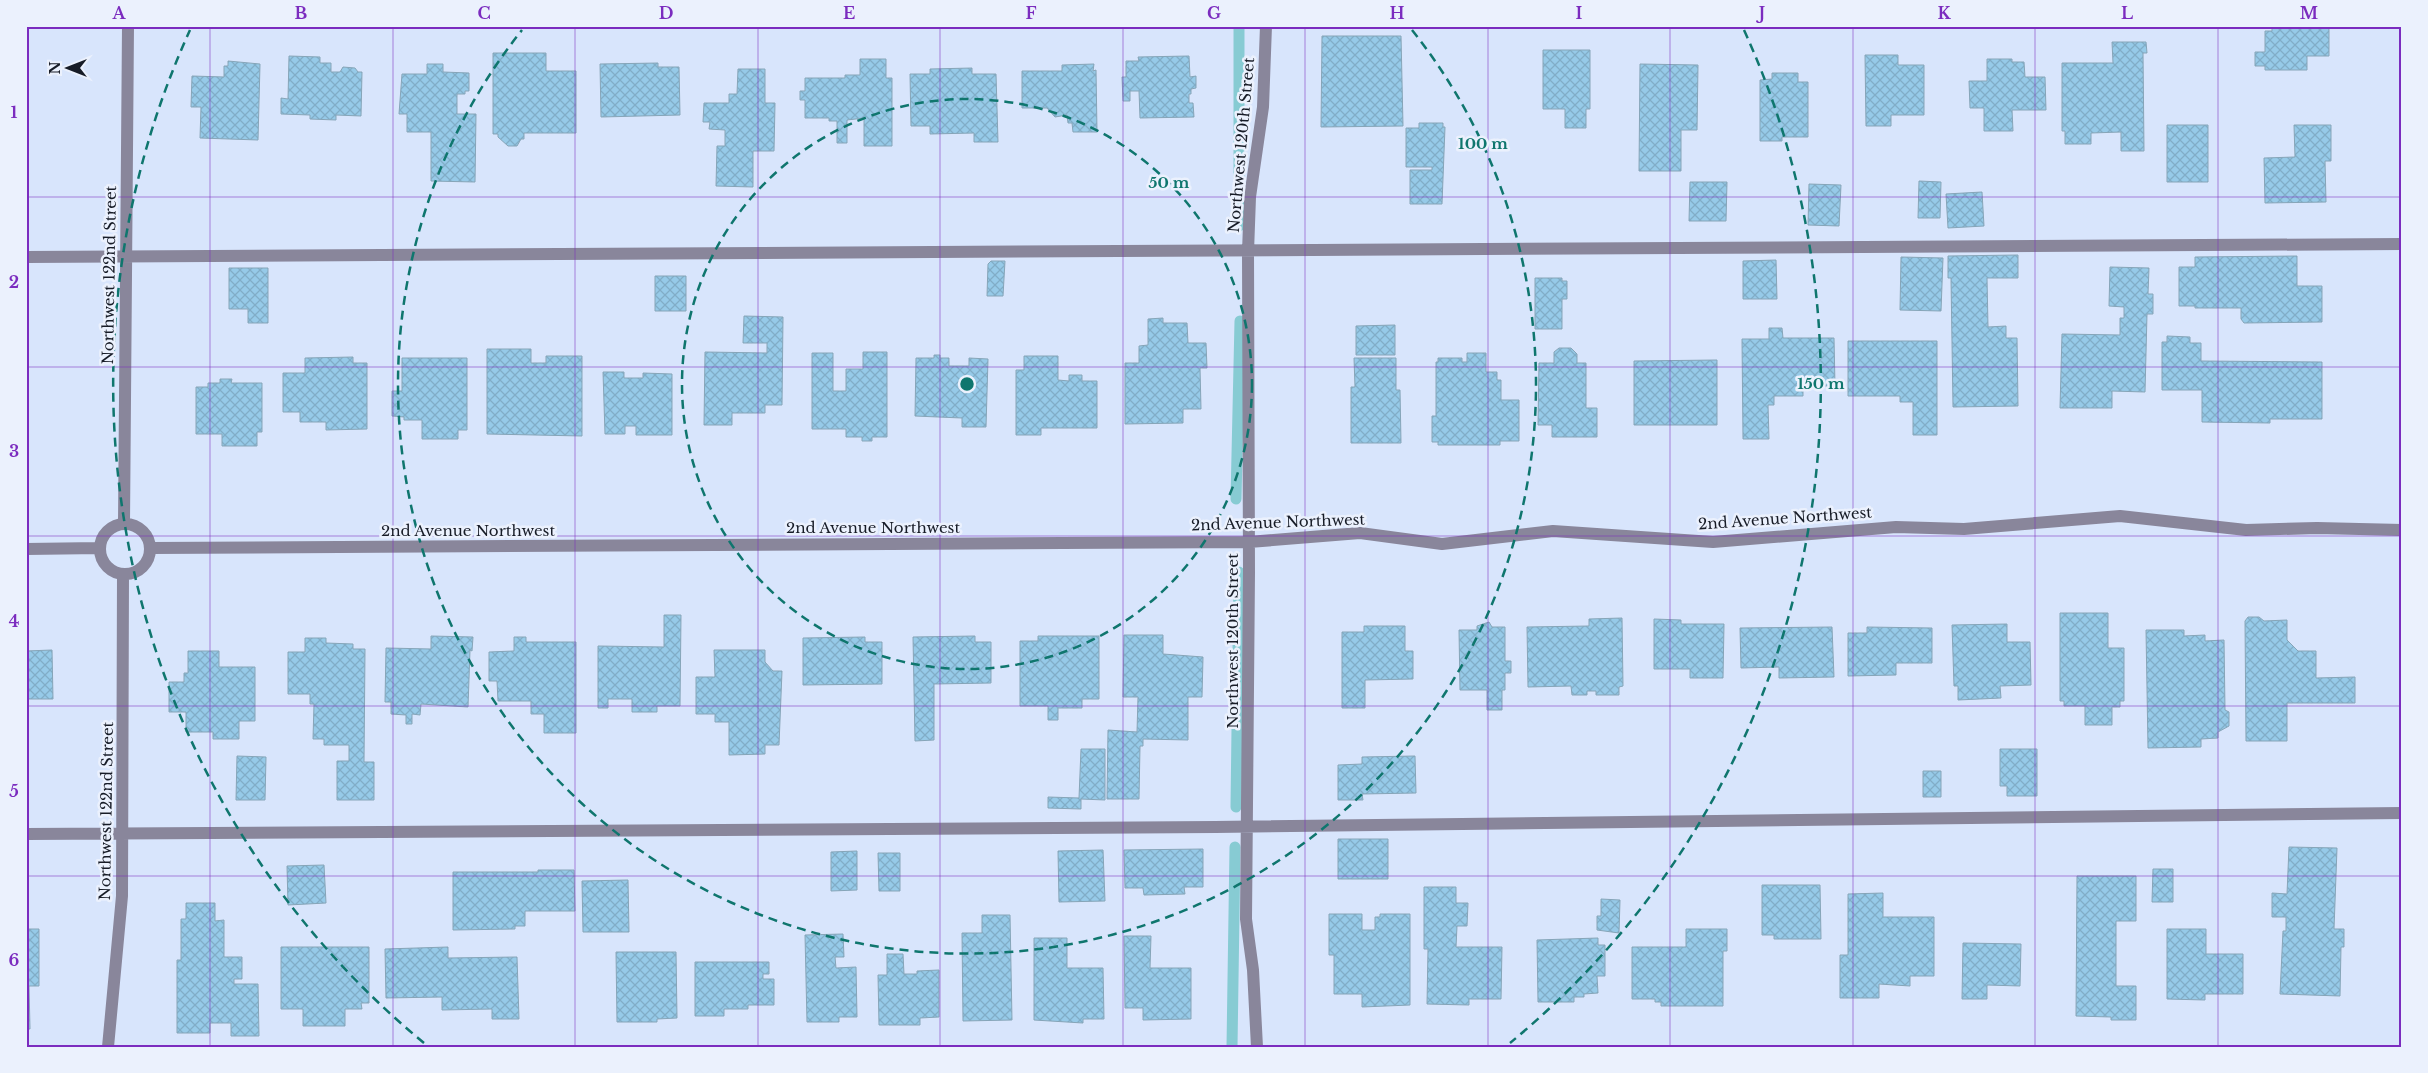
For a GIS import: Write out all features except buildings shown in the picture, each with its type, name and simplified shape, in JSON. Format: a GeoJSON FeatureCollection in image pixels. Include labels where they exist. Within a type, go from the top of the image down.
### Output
{"type":"FeatureCollection","features":[{"type":"Feature","properties":{"kind":"street","name":"Northwest 122nd Street"},"geometry":{"type":"LineString","coordinates":[[124,523],[128,26]]}},
{"type":"Feature","properties":{"kind":"street","name":"Northwest 120th Street"},"geometry":{"type":"LineString","coordinates":[[1257,1047],[1253,970],[1246,919],[1249,542],[1248,252],[1250,197],[1263,107],[1266,26]]}},
{"type":"Feature","properties":{"kind":"street"},"geometry":{"type":"LineString","coordinates":[[26,257],[1248,252],[2402,244]]}},
{"type":"Feature","properties":{"kind":"street","name":"2nd Avenue Northwest"},"geometry":{"type":"LineString","coordinates":[[151,548],[1249,542],[1360,533],[1442,544],[1553,531],[1713,542],[1896,527],[1964,529],[2120,516],[2246,530],[2317,528],[2402,530]]}},
{"type":"Feature","properties":{"kind":"street"},"geometry":{"type":"LineString","coordinates":[[124,523],[140,528],[146,534],[151,548],[149,558],[144,566],[138,571],[123,574],[108,568],[103,561],[100,548],[103,537],[108,530],[124,523]]}},
{"type":"Feature","properties":{"kind":"street"},"geometry":{"type":"LineString","coordinates":[[26,548],[100,548]]}},
{"type":"Feature","properties":{"kind":"street","name":"Northwest 122nd Street"},"geometry":{"type":"LineString","coordinates":[[108,1047],[113,982],[120,935],[124,834],[123,574]]}},
{"type":"Feature","properties":{"kind":"street"},"geometry":{"type":"LineString","coordinates":[[26,834],[1248,826],[2402,813]]}},
{"type":"Feature","properties":{"kind":"waterway"},"geometry":{"type":"LineString","coordinates":[[1239,26],[1239,226]]}},
{"type":"Feature","properties":{"kind":"waterway"},"geometry":{"type":"LineString","coordinates":[[1236,499],[1240,321]]}},
{"type":"Feature","properties":{"kind":"waterway"},"geometry":{"type":"LineString","coordinates":[[1236,807],[1239,572]]}},
{"type":"Feature","properties":{"kind":"waterway"},"geometry":{"type":"LineString","coordinates":[[1232,1047],[1235,847]]}}]}
